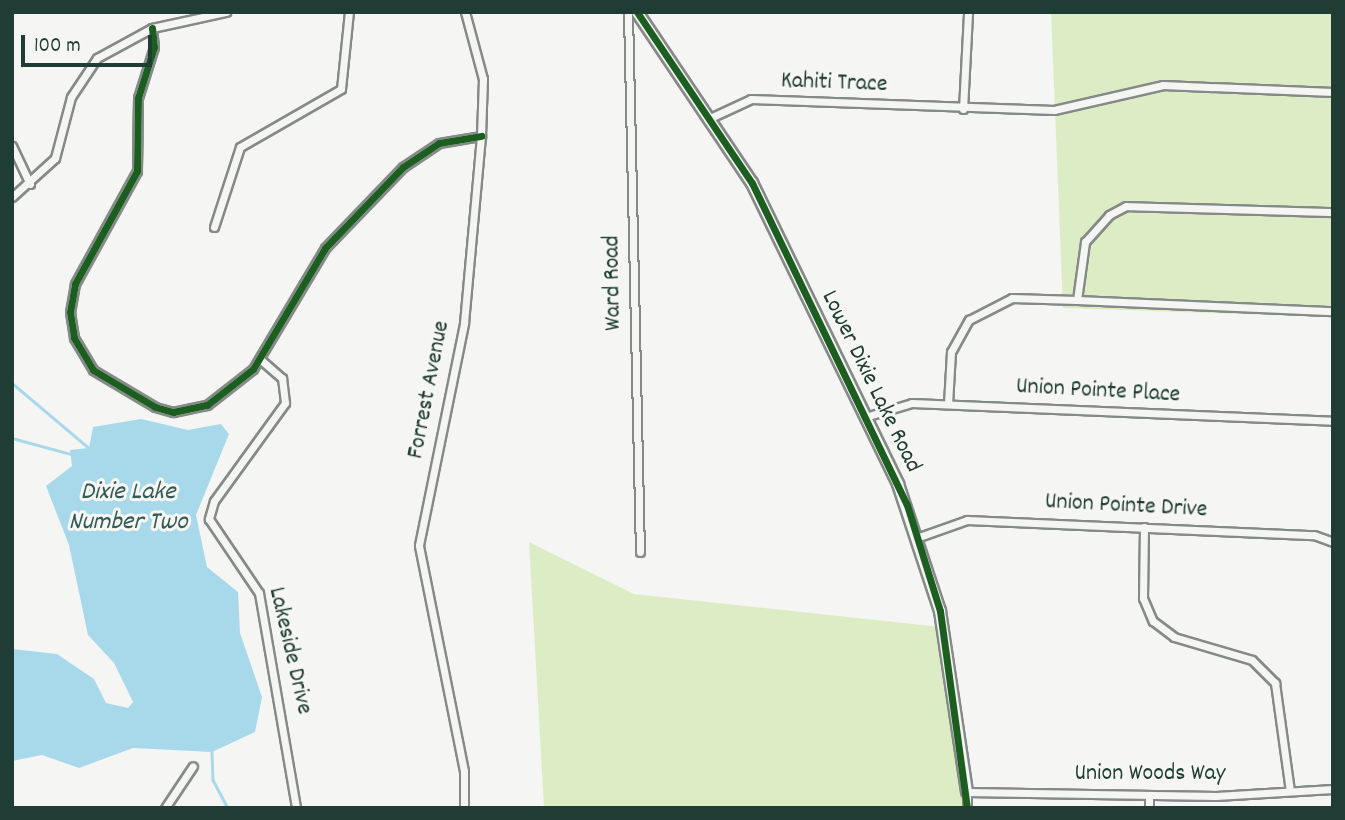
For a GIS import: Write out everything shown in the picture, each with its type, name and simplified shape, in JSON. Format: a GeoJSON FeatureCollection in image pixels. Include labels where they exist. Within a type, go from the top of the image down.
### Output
{"type":"FeatureCollection","features":[{"type":"Feature","properties":{"kind":"street"},"geometry":{"type":"LineString","coordinates":[[12,197],[30,184],[55,158],[86,70],[110,49],[152,28],[226,12]]}},
{"type":"Feature","properties":{"kind":"street"},"geometry":{"type":"LineString","coordinates":[[214,227],[240,146],[341,89],[349,12]]}},
{"type":"Feature","properties":{"kind":"street","name":"Forrest Avenue"},"geometry":{"type":"LineString","coordinates":[[464,808],[464,771],[419,545],[464,323],[481,136],[483,79],[465,12]]}},
{"type":"Feature","properties":{"kind":"street","name":"Ward Road"},"geometry":{"type":"LineString","coordinates":[[628,12],[640,552]]}},
{"type":"Feature","properties":{"kind":"street","name":"Lower Dixie Lake Road"},"geometry":{"type":"LineString","coordinates":[[637,12],[752,183],[865,417],[919,537],[940,611],[967,792],[967,808]]}},
{"type":"Feature","properties":{"kind":"street"},"geometry":{"type":"LineString","coordinates":[[963,108],[968,12]]}},
{"type":"Feature","properties":{"kind":"street"},"geometry":{"type":"LineString","coordinates":[[152,28],[154,47],[138,98],[138,171],[75,284],[74,338],[103,378],[173,412],[207,405],[261,360],[325,248],[393,177],[439,143],[481,136]]}},
{"type":"Feature","properties":{"kind":"street","name":"Kahiti Trace"},"geometry":{"type":"LineString","coordinates":[[708,119],[751,99],[1054,110],[1163,85],[1333,92]]}},
{"type":"Feature","properties":{"kind":"street"},"geometry":{"type":"LineString","coordinates":[[12,146],[30,184]]}},
{"type":"Feature","properties":{"kind":"street"},"geometry":{"type":"LineString","coordinates":[[1077,300],[1085,242],[1108,215],[1126,206],[1333,212]]}},
{"type":"Feature","properties":{"kind":"street"},"geometry":{"type":"LineString","coordinates":[[948,404],[951,352],[969,320],[1012,298],[1333,311]]}},
{"type":"Feature","properties":{"kind":"street","name":"Lakeside Drive"},"geometry":{"type":"LineString","coordinates":[[261,360],[282,378],[285,402],[214,501],[209,519],[259,593],[296,808]]}},
{"type":"Feature","properties":{"kind":"street","name":"Union Pointe Place"},"geometry":{"type":"LineString","coordinates":[[865,417],[888,406],[948,404],[1333,421]]}},
{"type":"Feature","properties":{"kind":"street","name":"Union Pointe Drive"},"geometry":{"type":"LineString","coordinates":[[919,537],[967,520],[1314,535],[1333,542]]}},
{"type":"Feature","properties":{"kind":"street"},"geometry":{"type":"LineString","coordinates":[[1144,527],[1143,598],[1153,621],[1174,637],[1252,660],[1275,682],[1284,709],[1290,791]]}},
{"type":"Feature","properties":{"kind":"street"},"geometry":{"type":"LineString","coordinates":[[165,808],[193,766]]}},
{"type":"Feature","properties":{"kind":"street","name":"Union Woods Way"},"geometry":{"type":"LineString","coordinates":[[967,792],[1149,795],[1333,789]]}},
{"type":"Feature","properties":{"kind":"street"},"geometry":{"type":"LineString","coordinates":[[1149,795],[1149,808]]}},
{"type":"Feature","properties":{"kind":"green space"},"geometry":{"type":"Polygon","coordinates":[[[1051,12],[1333,12],[1333,317],[1063,308],[1051,12]]]}},
{"type":"Feature","properties":{"kind":"green space"},"geometry":{"type":"Polygon","coordinates":[[[529,542],[634,594],[950,628],[968,808],[544,808],[529,542]]]}},
{"type":"Feature","properties":{"kind":"water","name":"Dixie Lake Number Two"},"geometry":{"type":"Polygon","coordinates":[[[141,419],[188,430],[221,424],[229,434],[196,515],[207,567],[238,592],[240,633],[262,697],[255,732],[212,752],[133,748],[79,768],[42,755],[12,761],[12,649],[57,654],[94,679],[106,703],[128,708],[133,702],[114,663],[88,635],[69,545],[46,486],[72,466],[70,450],[89,448],[93,427],[141,419]]]}},
{"type":"Feature","properties":{"kind":"waterway"},"geometry":{"type":"LineString","coordinates":[[12,383],[89,448]]}},
{"type":"Feature","properties":{"kind":"waterway"},"geometry":{"type":"LineString","coordinates":[[12,438],[71,454]]}},
{"type":"Feature","properties":{"kind":"waterway"},"geometry":{"type":"LineString","coordinates":[[212,752],[213,780],[228,808]]}},
{"type":"Feature","properties":{"kind":"cycle path"},"geometry":{"type":"LineString","coordinates":[[637,12],[752,183],[907,505],[940,611],[967,808]]}},
{"type":"Feature","properties":{"kind":"cycle path"},"geometry":{"type":"LineString","coordinates":[[152,28],[154,47],[138,98],[137,171],[75,284],[70,312],[74,338],[93,370],[155,407],[173,412],[207,405],[253,369],[325,248],[403,167],[439,143],[481,136]]}}]}
